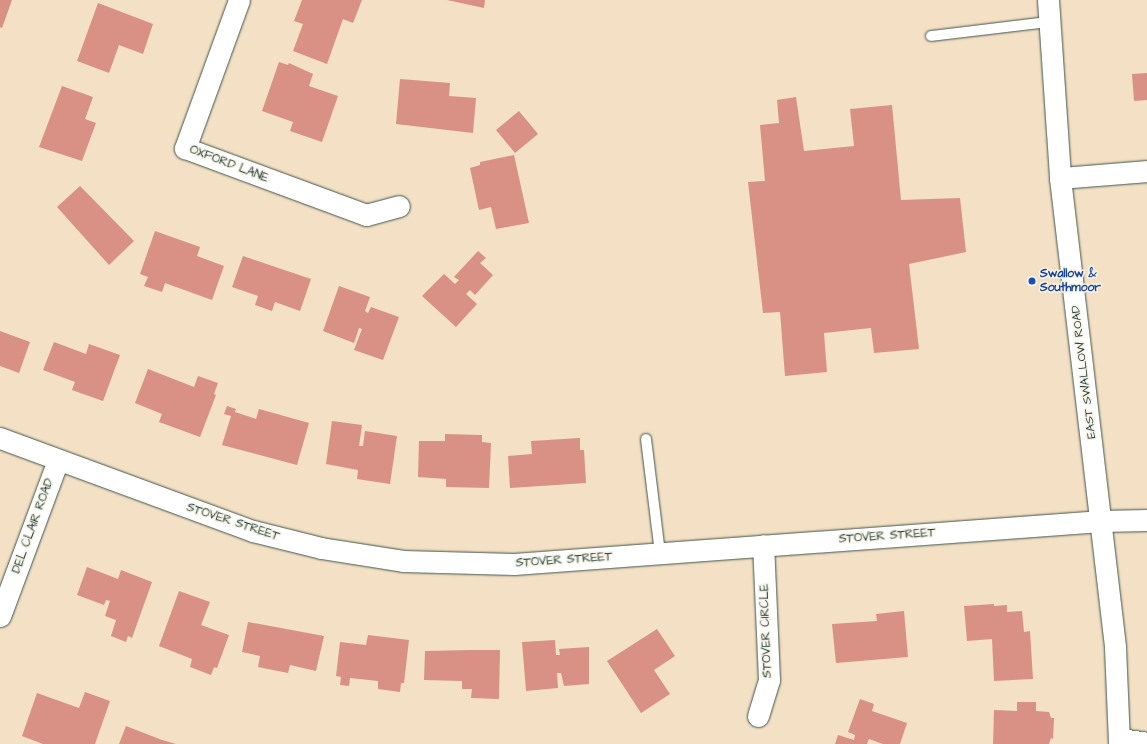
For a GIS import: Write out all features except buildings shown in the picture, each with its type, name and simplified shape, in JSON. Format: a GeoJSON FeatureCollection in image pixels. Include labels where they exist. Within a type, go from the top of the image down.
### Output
{"type":"FeatureCollection","features":[{"type":"Feature","properties":{"kind":"street","name":"OXFORD LANE"},"geometry":{"type":"LineString","coordinates":[[239,0],[184,148],[366,215],[399,206]]}},
{"type":"Feature","properties":{"kind":"street","name":"EAST SWALLOW ROAD"},"geometry":{"type":"LineString","coordinates":[[1048,0],[1060,178],[1115,647],[1120,741]]}},
{"type":"Feature","properties":{"kind":"street"},"geometry":{"type":"LineString","coordinates":[[1060,178],[1147,171]]}},
{"type":"Feature","properties":{"kind":"street","name":"STOVER STREET"},"geometry":{"type":"LineString","coordinates":[[0,438],[253,531],[328,549],[403,561],[458,564],[514,564],[1101,521],[1147,520]]}},
{"type":"Feature","properties":{"kind":"street","name":"DEL CLAIR ROAD"},"geometry":{"type":"LineString","coordinates":[[0,616],[58,460]]}},
{"type":"Feature","properties":{"kind":"street","name":"STOVER CIRCLE"},"geometry":{"type":"LineString","coordinates":[[758,716],[769,680],[763,545]]}},
{"type":"Feature","properties":{"kind":"street"},"geometry":{"type":"LineString","coordinates":[[1120,741],[1147,743]]}},
{"type":"Feature","properties":{"kind":"lane"},"geometry":{"type":"LineString","coordinates":[[931,36],[1049,22]]}},
{"type":"Feature","properties":{"kind":"lane"},"geometry":{"type":"LineString","coordinates":[[646,439],[660,553]]}},
{"type":"Feature","properties":{"kind":"place","name":"Swallow & Southmoor"},"geometry":{"type":"Point","coordinates":[1032,281]}}]}
